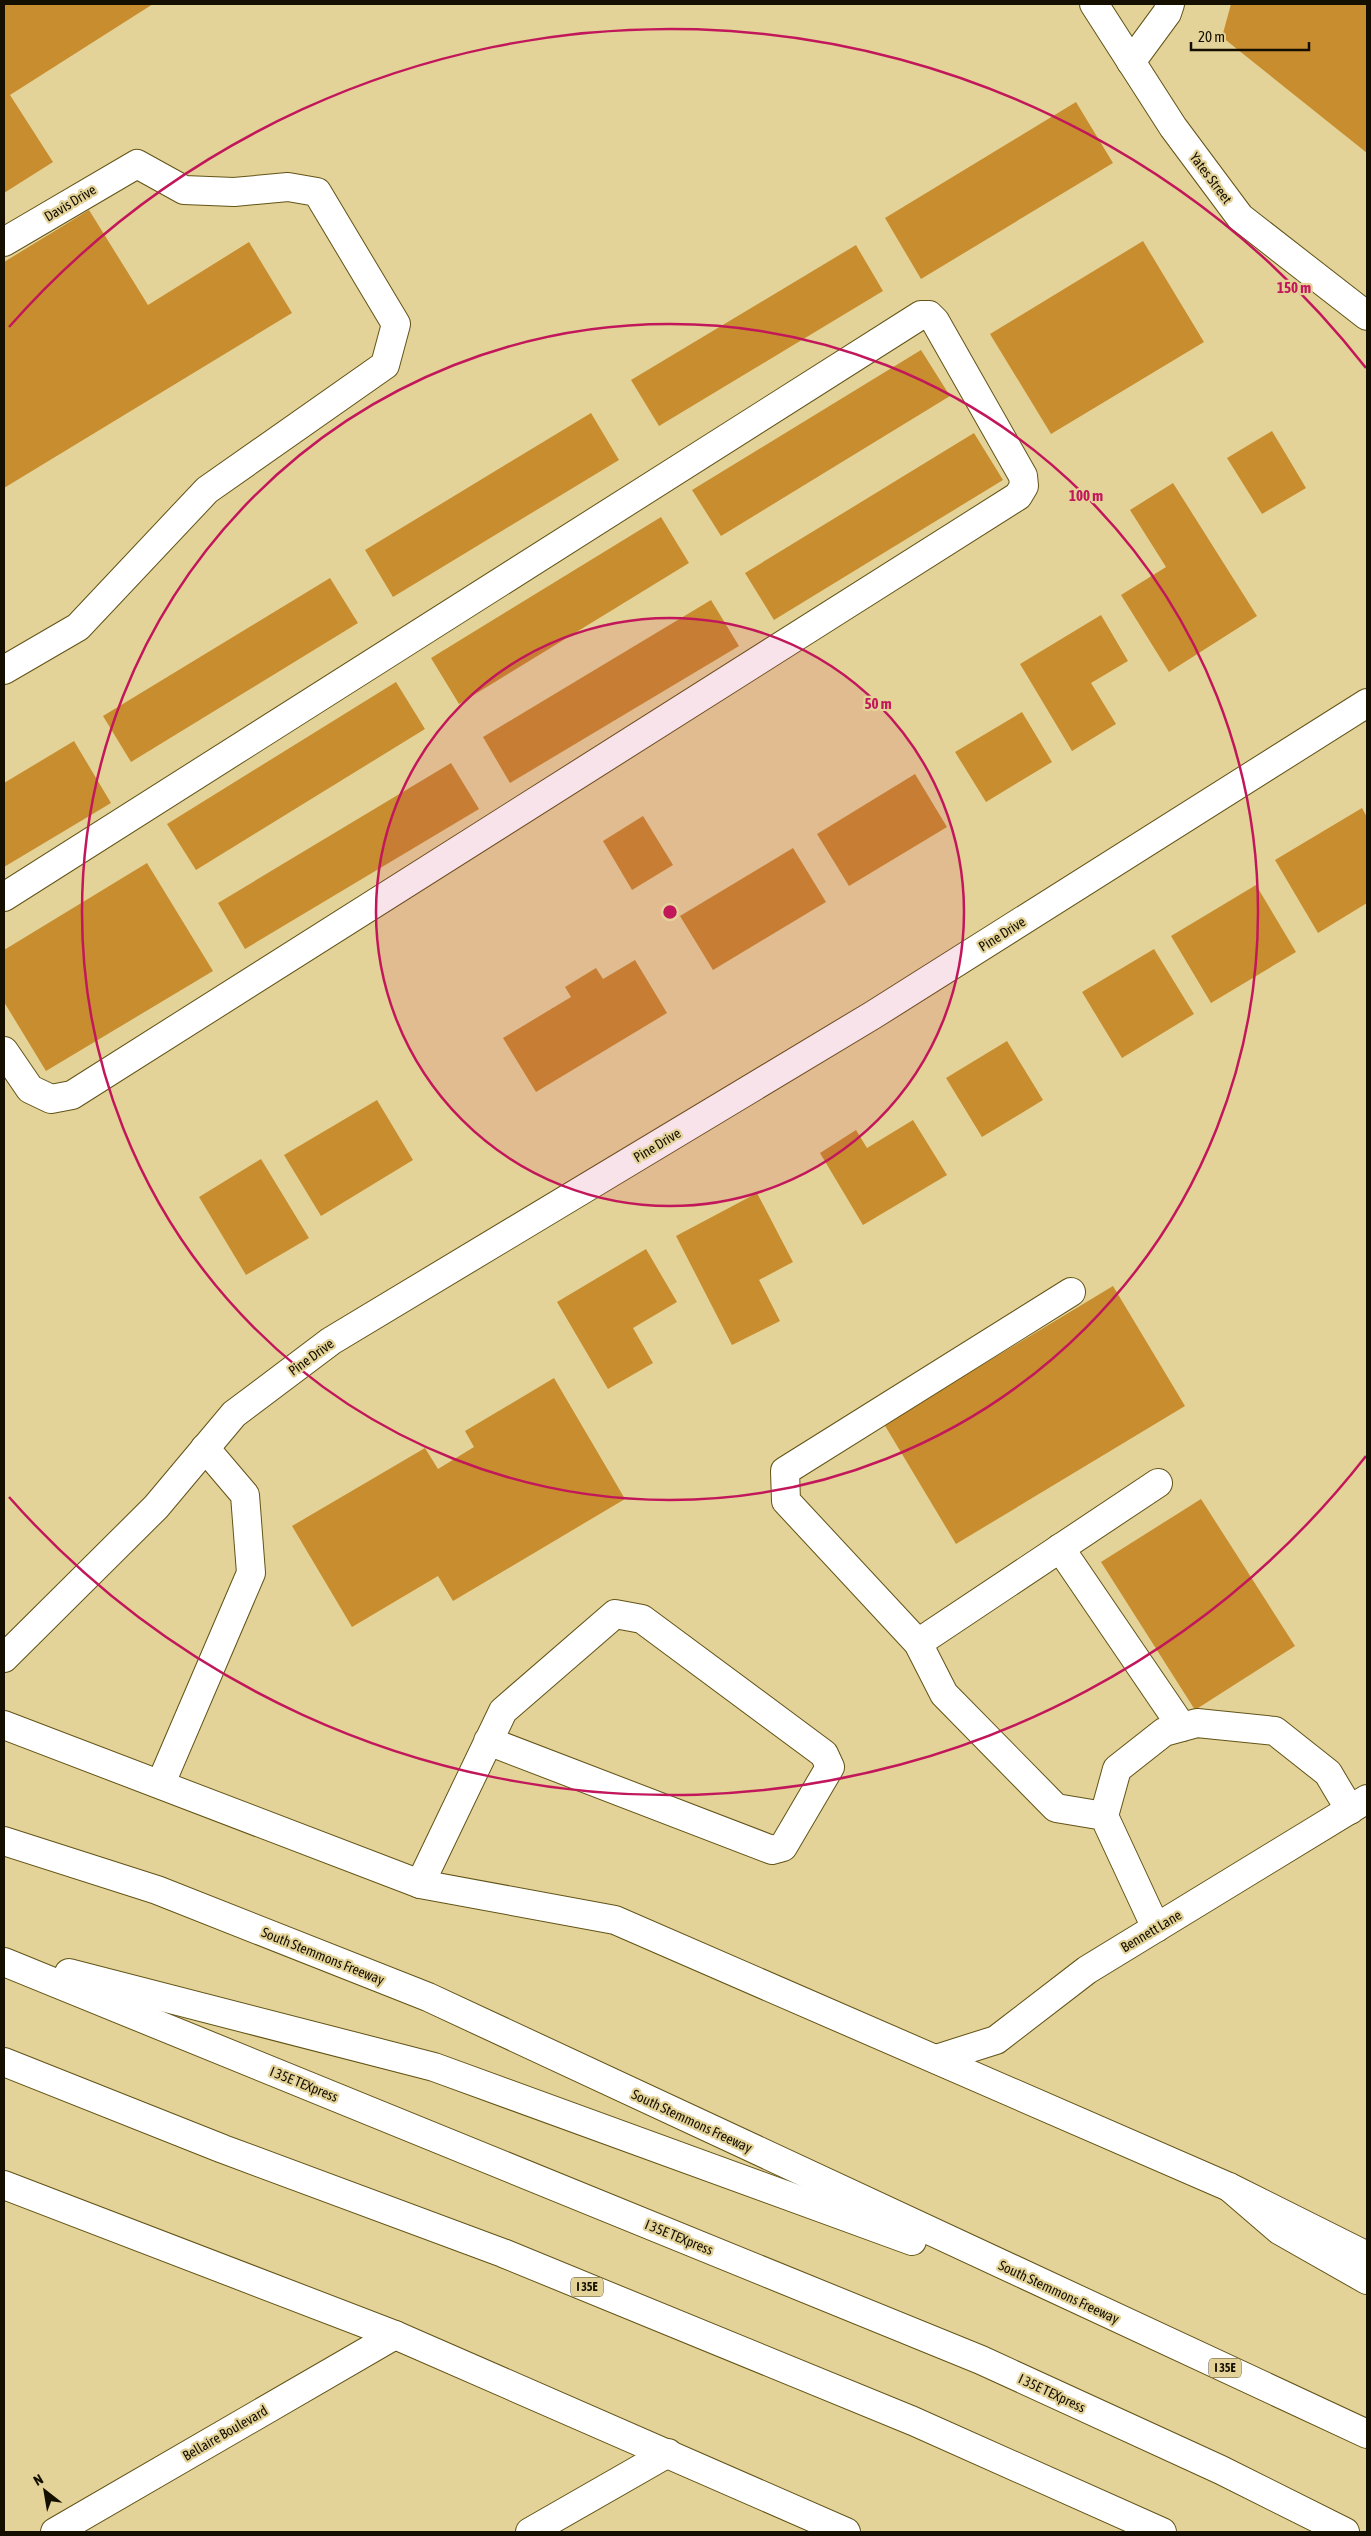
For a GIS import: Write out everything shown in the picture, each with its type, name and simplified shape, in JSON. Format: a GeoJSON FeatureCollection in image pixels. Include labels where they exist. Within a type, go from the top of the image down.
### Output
{"type":"FeatureCollection","features":[{"type":"Feature","properties":{"kind":"main road","name":"Yates Street"},"geometry":{"type":"LineString","coordinates":[[1094,4],[1173,127],[1240,217],[1367,316]]}},
{"type":"Feature","properties":{"kind":"main road"},"geometry":{"type":"LineString","coordinates":[[1131,62],[1167,13],[1170,4]]}},
{"type":"Feature","properties":{"kind":"main road","name":"Davis Drive"},"geometry":{"type":"LineString","coordinates":[[4,242],[137,164],[184,190],[234,192],[288,187],[317,192],[396,324],[385,365],[207,490],[78,627],[4,670]]}},
{"type":"Feature","properties":{"kind":"main road"},"geometry":{"type":"LineString","coordinates":[[4,896],[921,315],[930,315],[935,321],[1023,476],[1024,486],[1018,496],[72,1095],[51,1099],[30,1089],[4,1052]]}},
{"type":"Feature","properties":{"kind":"main road","name":"Pine Drive"},"geometry":{"type":"LineString","coordinates":[[4,1658],[156,1507],[234,1414],[331,1341],[873,1015],[1367,703]]}},
{"type":"Feature","properties":{"kind":"main road"},"geometry":{"type":"LineString","coordinates":[[1071,1292],[785,1472],[786,1502],[918,1643],[944,1694],[1056,1808],[1104,1816]]}},
{"type":"Feature","properties":{"kind":"main road"},"geometry":{"type":"LineString","coordinates":[[161,1783],[251,1572],[245,1495],[205,1448]]}},
{"type":"Feature","properties":{"kind":"main road"},"geometry":{"type":"LineString","coordinates":[[918,1643],[1158,1484]]}},
{"type":"Feature","properties":{"kind":"main road"},"geometry":{"type":"LineString","coordinates":[[1060,1548],[1182,1727]]}},
{"type":"Feature","properties":{"kind":"main road"},"geometry":{"type":"LineString","coordinates":[[420,1884],[488,1741],[502,1712],[615,1614],[642,1619],[824,1754],[830,1767],[783,1847],[772,1850],[488,1741]]}},
{"type":"Feature","properties":{"kind":"main road"},"geometry":{"type":"LineString","coordinates":[[1156,1928],[1104,1816],[1117,1769],[1164,1732],[1197,1723],[1275,1731],[1328,1773],[1358,1804]]}},
{"type":"Feature","properties":{"kind":"main road"},"geometry":{"type":"LineString","coordinates":[[4,1725],[161,1783],[420,1884],[615,1920],[1229,2187],[1367,2256]]}},
{"type":"Feature","properties":{"kind":"main road","name":"Bennett Lane"},"geometry":{"type":"LineString","coordinates":[[936,2059],[996,2040],[1087,1970],[1358,1804]]}},
{"type":"Feature","properties":{"kind":"main road","name":"South Stemmons Freeway"},"geometry":{"type":"LineString","coordinates":[[4,1841],[157,1890],[428,1998],[1367,2434]]}},
{"type":"Feature","properties":{"kind":"main road"},"geometry":{"type":"LineString","coordinates":[[4,1956],[434,2067],[1082,2302]]}},
{"type":"Feature","properties":{"kind":"main road","name":"I 35E TEXpress"},"geometry":{"type":"LineString","coordinates":[[4,1962],[981,2360],[1220,2470],[1345,2532]]}},
{"type":"Feature","properties":{"kind":"main road","name":"I 35E"},"geometry":{"type":"LineString","coordinates":[[4,2062],[223,2149],[503,2253],[913,2421],[1162,2532]]}},
{"type":"Feature","properties":{"kind":"main road"},"geometry":{"type":"LineString","coordinates":[[4,2185],[395,2335],[846,2532]]}},
{"type":"Feature","properties":{"kind":"main road"},"geometry":{"type":"LineString","coordinates":[[1229,2187],[1280,2230],[1367,2280]]}},
{"type":"Feature","properties":{"kind":"main road","name":"Bellaire Boulevard"},"geometry":{"type":"LineString","coordinates":[[55,2532],[395,2335]]}},
{"type":"Feature","properties":{"kind":"main road"},"geometry":{"type":"LineString","coordinates":[[530,2532],[668,2453]]}},
{"type":"Feature","properties":{"kind":"building"},"geometry":{"type":"Polygon","coordinates":[[[4,4],[153,4],[10,95],[53,162],[4,193],[4,4]]]}},
{"type":"Feature","properties":{"kind":"building"},"geometry":{"type":"Polygon","coordinates":[[[1231,4],[1367,4],[1367,153],[1222,37],[1231,4]]]}},
{"type":"Feature","properties":{"kind":"building"},"geometry":{"type":"Polygon","coordinates":[[[1076,102],[1113,163],[921,279],[885,218],[1076,102]]]}},
{"type":"Feature","properties":{"kind":"building"},"geometry":{"type":"Polygon","coordinates":[[[89,210],[148,305],[249,242],[292,313],[4,488],[4,262],[89,210]]]}},
{"type":"Feature","properties":{"kind":"building"},"geometry":{"type":"Polygon","coordinates":[[[1143,241],[1204,342],[1051,434],[990,334],[1143,241]]]}},
{"type":"Feature","properties":{"kind":"building"},"geometry":{"type":"Polygon","coordinates":[[[856,245],[883,291],[659,426],[631,380],[856,245]]]}},
{"type":"Feature","properties":{"kind":"building"},"geometry":{"type":"Polygon","coordinates":[[[921,350],[950,396],[721,536],[692,490],[921,350]]]}},
{"type":"Feature","properties":{"kind":"building"},"geometry":{"type":"Polygon","coordinates":[[[591,413],[619,460],[393,597],[365,550],[591,413]]]}},
{"type":"Feature","properties":{"kind":"building"},"geometry":{"type":"Polygon","coordinates":[[[1272,431],[1306,488],[1262,514],[1227,458],[1272,431]]]}},
{"type":"Feature","properties":{"kind":"building"},"geometry":{"type":"Polygon","coordinates":[[[974,433],[1003,480],[774,620],[745,573],[974,433]]]}},
{"type":"Feature","properties":{"kind":"building"},"geometry":{"type":"Polygon","coordinates":[[[1173,483],[1257,616],[1169,672],[1121,595],[1166,567],[1130,510],[1173,483]]]}},
{"type":"Feature","properties":{"kind":"building"},"geometry":{"type":"Polygon","coordinates":[[[661,517],[689,563],[459,704],[431,658],[661,517]]]}},
{"type":"Feature","properties":{"kind":"building"},"geometry":{"type":"Polygon","coordinates":[[[330,578],[358,623],[131,762],[103,716],[330,578]]]}},
{"type":"Feature","properties":{"kind":"building"},"geometry":{"type":"Polygon","coordinates":[[[711,600],[739,646],[510,783],[483,737],[711,600]]]}},
{"type":"Feature","properties":{"kind":"building"},"geometry":{"type":"Polygon","coordinates":[[[1101,615],[1128,661],[1091,683],[1116,724],[1072,751],[1020,664],[1101,615]]]}},
{"type":"Feature","properties":{"kind":"building"},"geometry":{"type":"Polygon","coordinates":[[[396,682],[425,729],[196,870],[167,824],[396,682]]]}},
{"type":"Feature","properties":{"kind":"building"},"geometry":{"type":"Polygon","coordinates":[[[1022,712],[1052,762],[986,802],[955,752],[1022,712]]]}},
{"type":"Feature","properties":{"kind":"building"},"geometry":{"type":"Polygon","coordinates":[[[74,741],[111,803],[4,867],[4,783],[74,741]]]}},
{"type":"Feature","properties":{"kind":"building"},"geometry":{"type":"Polygon","coordinates":[[[451,763],[479,809],[245,949],[218,903],[451,763]]]}},
{"type":"Feature","properties":{"kind":"building"},"geometry":{"type":"Polygon","coordinates":[[[915,774],[947,827],[849,886],[817,834],[915,774]]]}},
{"type":"Feature","properties":{"kind":"building"},"geometry":{"type":"Polygon","coordinates":[[[1362,808],[1367,817],[1367,903],[1318,933],[1275,860],[1362,808]]]}},
{"type":"Feature","properties":{"kind":"building"},"geometry":{"type":"Polygon","coordinates":[[[643,816],[673,865],[632,890],[603,841],[643,816]]]}},
{"type":"Feature","properties":{"kind":"building"},"geometry":{"type":"Polygon","coordinates":[[[793,848],[826,902],[713,970],[680,916],[793,848]]]}},
{"type":"Feature","properties":{"kind":"building"},"geometry":{"type":"Polygon","coordinates":[[[147,863],[213,971],[46,1071],[4,1002],[4,950],[147,863]]]}},
{"type":"Feature","properties":{"kind":"building"},"geometry":{"type":"Polygon","coordinates":[[[1256,885],[1296,952],[1211,1003],[1171,936],[1256,885]]]}},
{"type":"Feature","properties":{"kind":"building"},"geometry":{"type":"Polygon","coordinates":[[[1154,949],[1194,1014],[1122,1058],[1082,992],[1154,949]]]}},
{"type":"Feature","properties":{"kind":"building"},"geometry":{"type":"Polygon","coordinates":[[[635,960],[667,1013],[536,1092],[503,1038],[571,997],[565,987],[596,968],[603,979],[635,960]]]}},
{"type":"Feature","properties":{"kind":"building"},"geometry":{"type":"Polygon","coordinates":[[[1007,1041],[1043,1100],[982,1137],[946,1078],[1007,1041]]]}},
{"type":"Feature","properties":{"kind":"building"},"geometry":{"type":"Polygon","coordinates":[[[377,1100],[413,1160],[321,1216],[284,1155],[377,1100]]]}},
{"type":"Feature","properties":{"kind":"building"},"geometry":{"type":"Polygon","coordinates":[[[913,1120],[947,1175],[863,1225],[820,1153],[856,1130],[867,1148],[913,1120]]]}},
{"type":"Feature","properties":{"kind":"building"},"geometry":{"type":"Polygon","coordinates":[[[261,1159],[309,1238],[246,1275],[199,1197],[261,1159]]]}},
{"type":"Feature","properties":{"kind":"building"},"geometry":{"type":"Polygon","coordinates":[[[757,1193],[793,1262],[759,1280],[780,1321],[732,1345],[676,1236],[757,1193]]]}},
{"type":"Feature","properties":{"kind":"building"},"geometry":{"type":"Polygon","coordinates":[[[646,1249],[677,1302],[633,1328],[653,1363],[608,1389],[557,1302],[646,1249]]]}},
{"type":"Feature","properties":{"kind":"building"},"geometry":{"type":"Polygon","coordinates":[[[1113,1286],[1185,1406],[956,1544],[884,1424],[1113,1286]]]}},
{"type":"Feature","properties":{"kind":"building"},"geometry":{"type":"Polygon","coordinates":[[[554,1378],[625,1499],[453,1601],[438,1576],[352,1627],[292,1526],[425,1448],[438,1469],[474,1447],[465,1431],[554,1378]]]}},
{"type":"Feature","properties":{"kind":"building"},"geometry":{"type":"Polygon","coordinates":[[[1201,1499],[1295,1646],[1195,1710],[1101,1562],[1201,1499]]]}}]}
